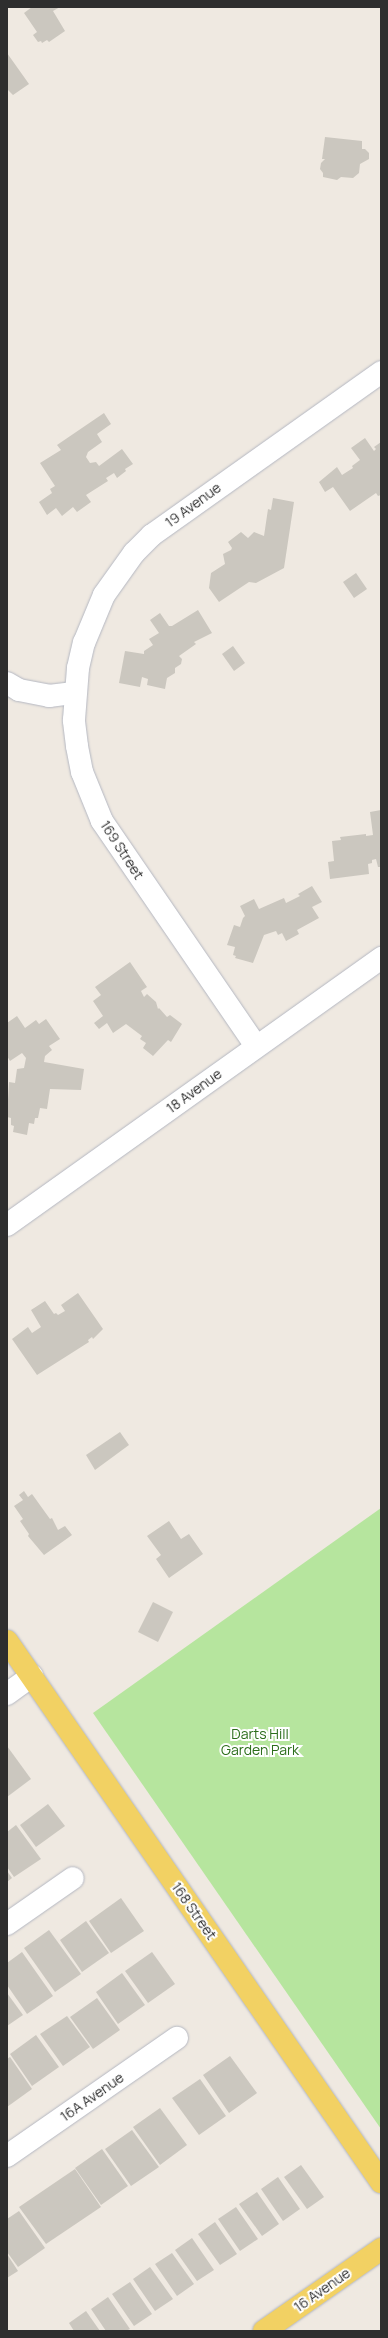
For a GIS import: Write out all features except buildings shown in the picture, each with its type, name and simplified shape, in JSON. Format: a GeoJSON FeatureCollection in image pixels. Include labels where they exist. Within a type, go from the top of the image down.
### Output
{"type":"FeatureCollection","features":[{"type":"Feature","properties":{"kind":"main road","name":"168 Street"},"geometry":{"type":"LineString","coordinates":[[7,1641],[381,2182]]}},
{"type":"Feature","properties":{"kind":"main road","name":"16 Avenue"},"geometry":{"type":"LineString","coordinates":[[264,2331],[381,2249]]}},
{"type":"Feature","properties":{"kind":"street","name":"19 Avenue"},"geometry":{"type":"LineString","coordinates":[[74,693],[84,643],[92,618],[107,590],[134,554],[172,519],[381,372]]}},
{"type":"Feature","properties":{"kind":"street"},"geometry":{"type":"LineString","coordinates":[[7,683],[19,690],[49,696],[74,693]]}},
{"type":"Feature","properties":{"kind":"street","name":"169 Street"},"geometry":{"type":"LineString","coordinates":[[74,693],[74,720],[81,765],[91,797],[102,820],[256,1046]]}},
{"type":"Feature","properties":{"kind":"street","name":"18 Avenue"},"geometry":{"type":"LineString","coordinates":[[7,1225],[381,958]]}},
{"type":"Feature","properties":{"kind":"street"},"geometry":{"type":"LineString","coordinates":[[7,1694],[32,1676]]}},
{"type":"Feature","properties":{"kind":"street"},"geometry":{"type":"LineString","coordinates":[[7,1924],[73,1878]]}},
{"type":"Feature","properties":{"kind":"street","name":"16A Avenue"},"geometry":{"type":"LineString","coordinates":[[7,2156],[177,2038]]}},
{"type":"Feature","properties":{"kind":"green space","name":"Darts Hill Garden Park"},"geometry":{"type":"Polygon","coordinates":[[[381,1508],[381,2129],[93,1713],[381,1508]]]}}]}
